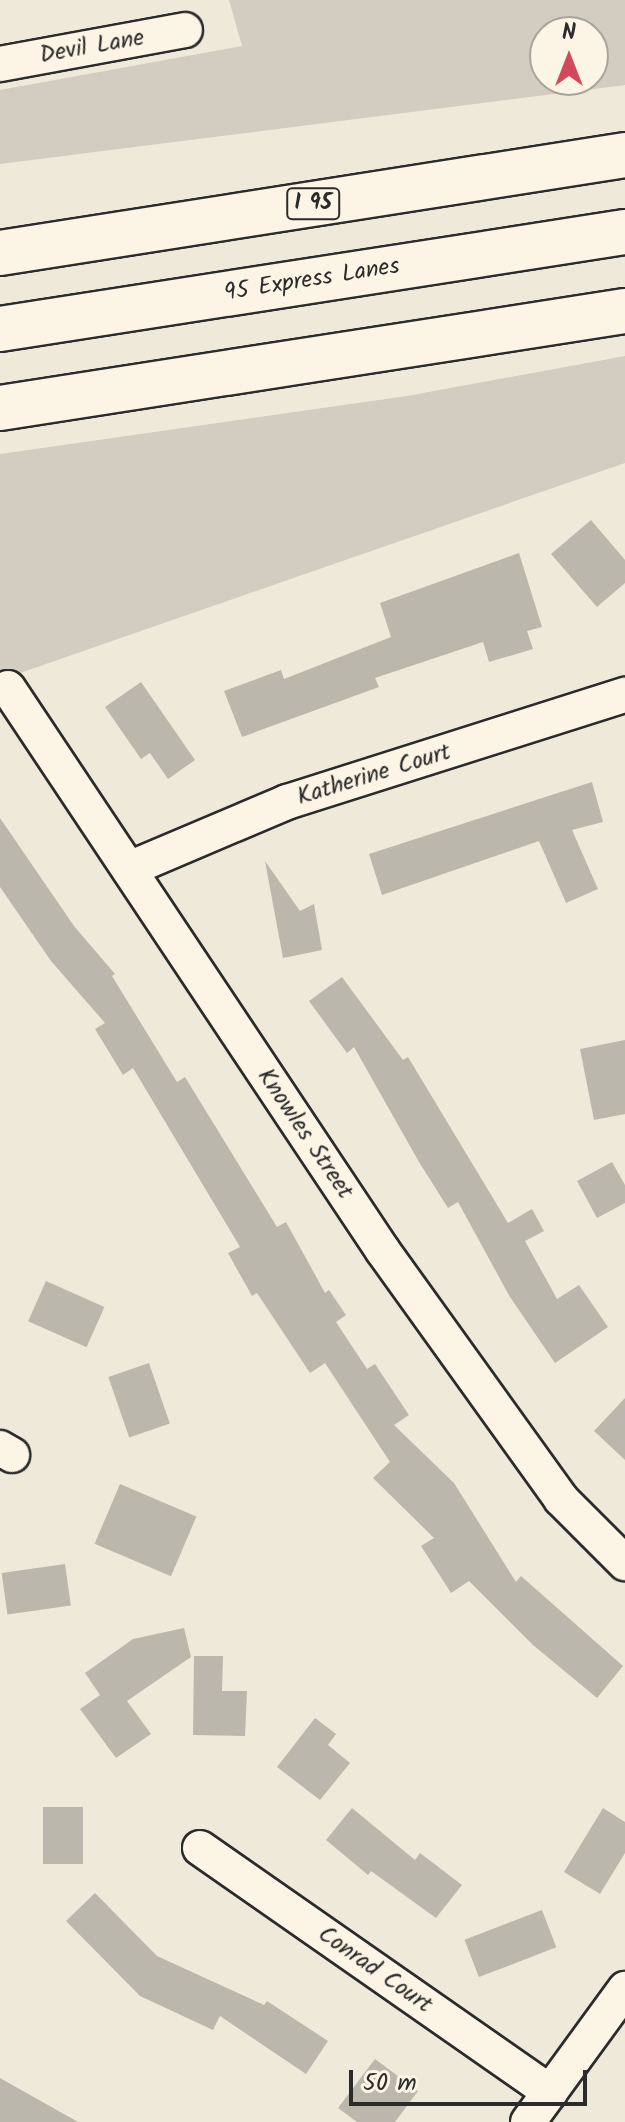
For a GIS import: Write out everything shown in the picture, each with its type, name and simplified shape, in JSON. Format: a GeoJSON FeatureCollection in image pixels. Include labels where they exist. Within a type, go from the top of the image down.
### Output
{"type":"FeatureCollection","features":[{"type":"Feature","properties":{"kind":"highway","name":"I 95"},"geometry":{"type":"LineString","coordinates":[[0,253],[625,155]]}},
{"type":"Feature","properties":{"kind":"highway","name":"95 Express Lanes"},"geometry":{"type":"LineString","coordinates":[[0,329],[625,232]]}},
{"type":"Feature","properties":{"kind":"highway"},"geometry":{"type":"LineString","coordinates":[[0,408],[625,311]]}},
{"type":"Feature","properties":{"kind":"street","name":"Devil Lane"},"geometry":{"type":"LineString","coordinates":[[0,64],[185,30]]}},
{"type":"Feature","properties":{"kind":"street","name":"Knowles Street"},"geometry":{"type":"LineString","coordinates":[[8,688],[419,1300],[561,1499],[625,1563]]}},
{"type":"Feature","properties":{"kind":"street","name":"Katherine Court"},"geometry":{"type":"LineString","coordinates":[[129,869],[287,802],[625,695]]}},
{"type":"Feature","properties":{"kind":"street","name":"Conrad Court"},"geometry":{"type":"LineString","coordinates":[[200,1848],[550,2092]]}},
{"type":"Feature","properties":{"kind":"street"},"geometry":{"type":"LineString","coordinates":[[528,2122],[625,1989]]}},
{"type":"Feature","properties":{"kind":"shaded area"},"geometry":{"type":"Polygon","coordinates":[[[229,0],[625,0],[625,85],[609,87],[609,16],[529,16],[529,96],[538,96],[0,164],[0,90],[242,46],[229,0]]]}},
{"type":"Feature","properties":{"kind":"shaded area"},"geometry":{"type":"Polygon","coordinates":[[[625,356],[625,463],[0,680],[0,454],[407,396],[625,356]]]}},
{"type":"Feature","properties":{"kind":"building"},"geometry":{"type":"Polygon","coordinates":[[[591,520],[625,560],[625,583],[597,607],[551,554],[591,520]]]}},
{"type":"Feature","properties":{"kind":"building"},"geometry":{"type":"Polygon","coordinates":[[[519,553],[542,627],[527,631],[533,649],[489,662],[483,642],[375,678],[379,687],[242,737],[224,691],[281,670],[284,679],[391,637],[380,603],[519,553]]]}},
{"type":"Feature","properties":{"kind":"building"},"geometry":{"type":"Polygon","coordinates":[[[141,682],[195,760],[168,779],[150,753],[141,759],[105,707],[141,682]]]}},
{"type":"Feature","properties":{"kind":"building"},"geometry":{"type":"Polygon","coordinates":[[[592,782],[603,822],[572,830],[598,889],[566,903],[539,841],[382,895],[369,854],[592,782]]]}},
{"type":"Feature","properties":{"kind":"building"},"geometry":{"type":"Polygon","coordinates":[[[0,818],[74,926],[115,974],[112,976],[177,1082],[185,1077],[277,1227],[286,1222],[325,1293],[329,1290],[346,1315],[336,1322],[367,1369],[375,1364],[409,1415],[394,1425],[454,1483],[516,1582],[521,1576],[623,1666],[597,1698],[533,1645],[469,1581],[451,1593],[421,1546],[434,1538],[373,1478],[390,1462],[325,1363],[310,1373],[257,1293],[252,1296],[228,1253],[240,1247],[133,1068],[123,1075],[95,1029],[105,1023],[51,961],[0,887],[0,818]]]}},
{"type":"Feature","properties":{"kind":"building"},"geometry":{"type":"Polygon","coordinates":[[[265,861],[300,911],[314,904],[322,950],[283,958],[265,861]]]}},
{"type":"Feature","properties":{"kind":"building"},"geometry":{"type":"Polygon","coordinates":[[[342,977],[403,1060],[408,1057],[508,1223],[532,1209],[544,1231],[525,1241],[557,1299],[579,1285],[608,1327],[555,1363],[510,1297],[458,1202],[448,1208],[354,1047],[347,1053],[309,1001],[342,977]]]}},
{"type":"Feature","properties":{"kind":"building"},"geometry":{"type":"Polygon","coordinates":[[[625,1040],[625,1114],[594,1120],[580,1049],[625,1040]]]}},
{"type":"Feature","properties":{"kind":"building"},"geometry":{"type":"Polygon","coordinates":[[[612,1162],[625,1185],[625,1203],[597,1218],[577,1181],[612,1162]]]}},
{"type":"Feature","properties":{"kind":"building"},"geometry":{"type":"Polygon","coordinates":[[[46,1281],[104,1307],[87,1347],[28,1321],[46,1281]]]}},
{"type":"Feature","properties":{"kind":"building"},"geometry":{"type":"Polygon","coordinates":[[[149,1363],[170,1424],[129,1438],[108,1377],[149,1363]]]}},
{"type":"Feature","properties":{"kind":"building"},"geometry":{"type":"Polygon","coordinates":[[[625,1398],[625,1460],[594,1431],[625,1398]]]}},
{"type":"Feature","properties":{"kind":"building"},"geometry":{"type":"Polygon","coordinates":[[[120,1484],[196,1516],[171,1576],[95,1544],[120,1484]]]}},
{"type":"Feature","properties":{"kind":"building"},"geometry":{"type":"Polygon","coordinates":[[[65,1564],[71,1606],[7,1614],[2,1573],[65,1564]]]}},
{"type":"Feature","properties":{"kind":"building"},"geometry":{"type":"Polygon","coordinates":[[[184,1628],[191,1657],[127,1701],[151,1734],[116,1758],[80,1709],[100,1695],[85,1673],[133,1639],[184,1628]]]}},
{"type":"Feature","properties":{"kind":"building"},"geometry":{"type":"Polygon","coordinates":[[[194,1656],[223,1656],[222,1691],[247,1691],[245,1736],[193,1735],[194,1656]]]}},
{"type":"Feature","properties":{"kind":"building"},"geometry":{"type":"Polygon","coordinates":[[[315,1718],[336,1734],[328,1745],[350,1763],[320,1800],[277,1767],[315,1718]]]}},
{"type":"Feature","properties":{"kind":"building"},"geometry":{"type":"Polygon","coordinates":[[[43,1807],[83,1807],[83,1864],[43,1864],[43,1807]]]}},
{"type":"Feature","properties":{"kind":"building"},"geometry":{"type":"Polygon","coordinates":[[[352,1808],[415,1860],[420,1853],[462,1885],[436,1918],[371,1871],[368,1875],[326,1840],[352,1808]]]}},
{"type":"Feature","properties":{"kind":"building"},"geometry":{"type":"Polygon","coordinates":[[[603,1808],[625,1822],[625,1853],[600,1894],[564,1872],[603,1808]]]}},
{"type":"Feature","properties":{"kind":"building"},"geometry":{"type":"Polygon","coordinates":[[[95,1893],[157,1956],[264,2005],[267,2001],[328,2041],[306,2074],[220,2016],[213,2030],[140,1996],[66,1921],[95,1893]]]}},
{"type":"Feature","properties":{"kind":"building"},"geometry":{"type":"Polygon","coordinates":[[[542,1910],[556,1947],[479,1977],[465,1940],[542,1910]]]}},
{"type":"Feature","properties":{"kind":"building"},"geometry":{"type":"Polygon","coordinates":[[[375,2059],[418,2091],[395,2122],[357,2122],[338,2108],[375,2059]]]}},
{"type":"Feature","properties":{"kind":"building"},"geometry":{"type":"Polygon","coordinates":[[[0,2078],[78,2122],[0,2122],[0,2078]]]}}]}
